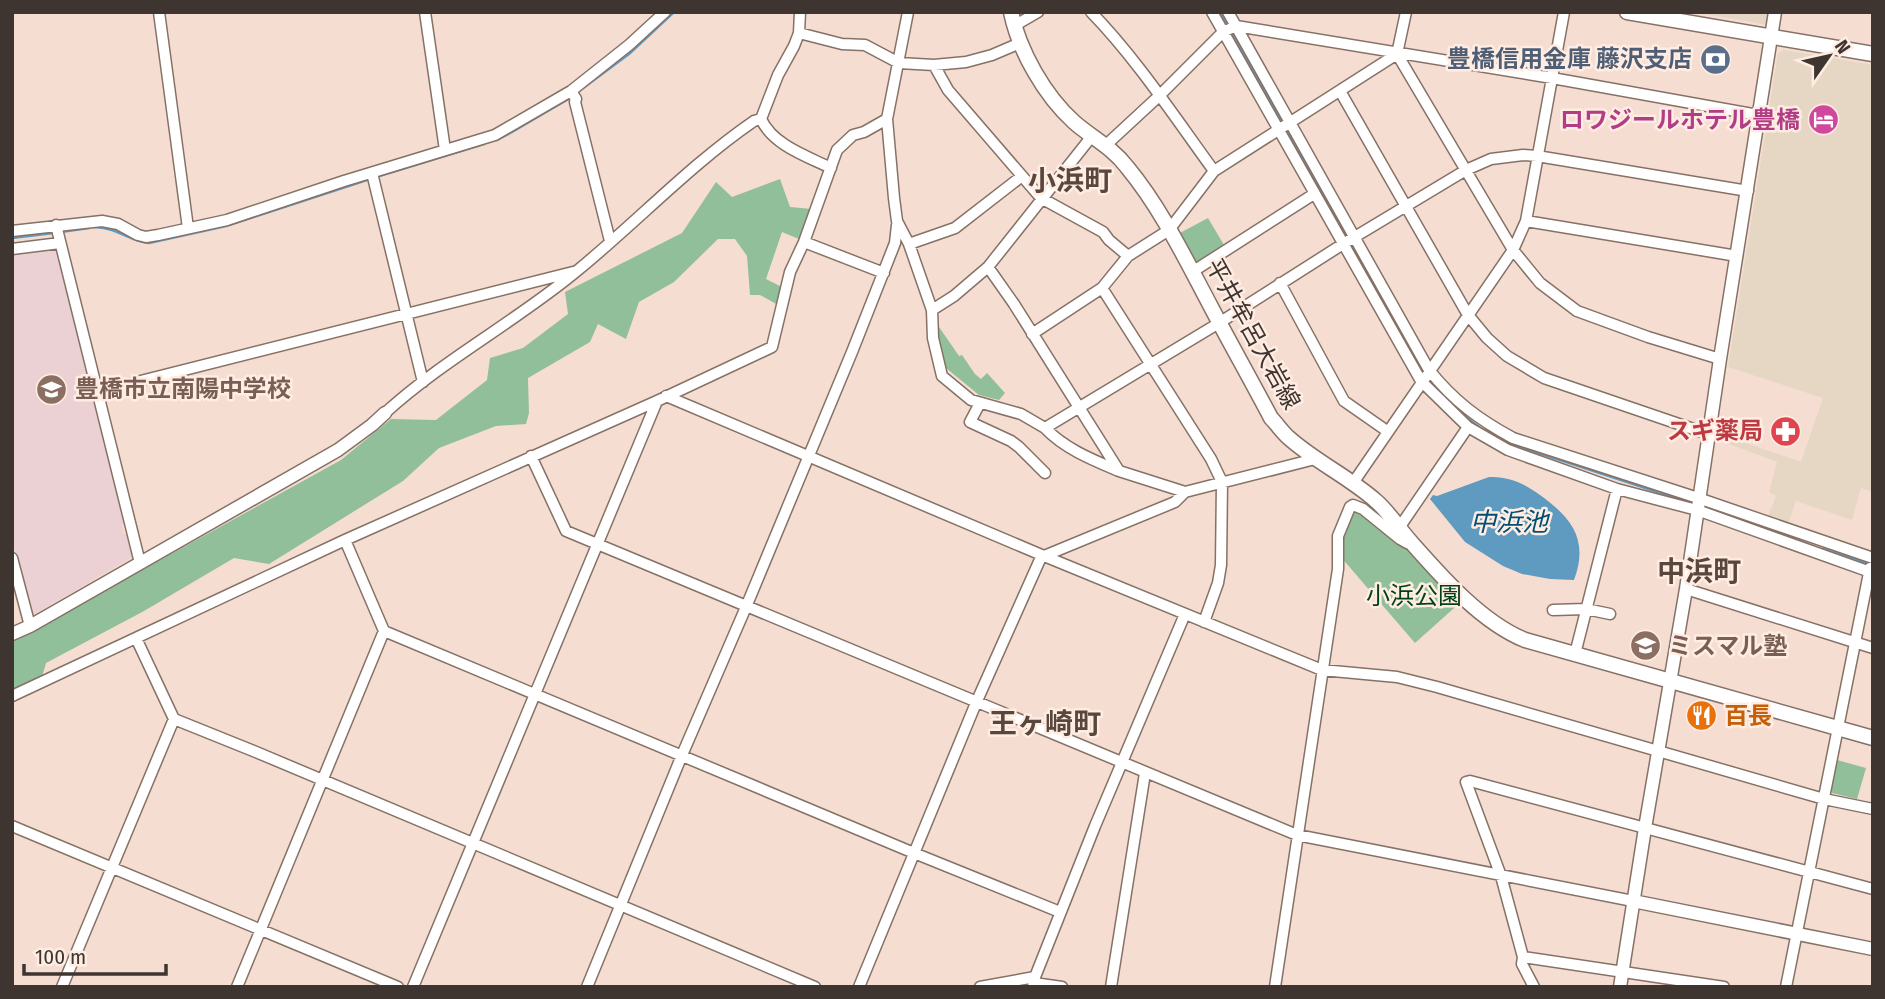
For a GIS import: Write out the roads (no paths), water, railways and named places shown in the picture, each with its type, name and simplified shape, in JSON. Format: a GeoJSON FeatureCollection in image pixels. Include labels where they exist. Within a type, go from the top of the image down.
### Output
{"type":"FeatureCollection","features":[{"type":"Feature","properties":{"kind":"main road"},"geometry":{"type":"LineString","coordinates":[[1627,12],[1873,54]]}},
{"type":"Feature","properties":{"kind":"main road","name":"平井牟呂大岩線"},"geometry":{"type":"LineString","coordinates":[[1013,19],[1020,43],[1061,109],[1106,145],[1127,167],[1169,230],[1271,418],[1286,436],[1315,459],[1375,500],[1462,596],[1502,629],[1525,640],[1873,738]]}},
{"type":"Feature","properties":{"kind":"street"},"geometry":{"type":"LineString","coordinates":[[159,12],[188,228]]}},
{"type":"Feature","properties":{"kind":"street"},"geometry":{"type":"LineString","coordinates":[[425,12],[445,150]]}},
{"type":"Feature","properties":{"kind":"street"},"geometry":{"type":"LineString","coordinates":[[761,119],[778,75],[799,33],[800,12]]}},
{"type":"Feature","properties":{"kind":"street"},"geometry":{"type":"LineString","coordinates":[[587,987],[809,457],[895,243],[897,221],[887,120],[908,12]]}},
{"type":"Feature","properties":{"kind":"street"},"geometry":{"type":"LineString","coordinates":[[1013,19],[1038,12]]}},
{"type":"Feature","properties":{"kind":"street"},"geometry":{"type":"LineString","coordinates":[[1091,12],[1159,96],[1214,171]]}},
{"type":"Feature","properties":{"kind":"street"},"geometry":{"type":"LineString","coordinates":[[1212,12],[1421,381],[1468,427],[1508,450],[1617,489],[1698,504],[1872,558],[1786,987]]}},
{"type":"Feature","properties":{"kind":"street"},"geometry":{"type":"LineString","coordinates":[[1228,12],[1429,370],[1461,405],[1513,438],[1698,504],[1871,572]]}},
{"type":"Feature","properties":{"kind":"street"},"geometry":{"type":"LineString","coordinates":[[1406,12],[1397,54],[1513,250],[1541,283],[1577,311],[1720,359]]}},
{"type":"Feature","properties":{"kind":"street"},"geometry":{"type":"LineString","coordinates":[[1353,483],[1513,250],[1526,220],[1564,12]]}},
{"type":"Feature","properties":{"kind":"street"},"geometry":{"type":"LineString","coordinates":[[1620,987],[1686,589],[1775,12]]}},
{"type":"Feature","properties":{"kind":"street"},"geometry":{"type":"LineString","coordinates":[[12,249],[109,222],[146,237],[227,220],[373,177],[506,130],[574,95],[660,14]]}},
{"type":"Feature","properties":{"kind":"street"},"geometry":{"type":"LineString","coordinates":[[1106,145],[1223,32],[1236,26],[1758,114]]}},
{"type":"Feature","properties":{"kind":"street"},"geometry":{"type":"LineString","coordinates":[[799,33],[842,44],[864,45],[899,63],[934,65],[966,62],[1020,43]]}},
{"type":"Feature","properties":{"kind":"street"},"geometry":{"type":"LineString","coordinates":[[1032,334],[1102,288],[1128,256],[1169,230],[1214,171],[1397,54]]}},
{"type":"Feature","properties":{"kind":"street"},"geometry":{"type":"LineString","coordinates":[[934,65],[948,90],[1041,198],[1103,233],[1128,256]]}},
{"type":"Feature","properties":{"kind":"street"},"geometry":{"type":"LineString","coordinates":[[1340,91],[1468,315],[1487,338],[1507,356],[1545,378],[1708,434]]}},
{"type":"Feature","properties":{"kind":"street"},"geometry":{"type":"LineString","coordinates":[[574,95],[610,241]]}},
{"type":"Feature","properties":{"kind":"street"},"geometry":{"type":"LineString","coordinates":[[761,119],[766,128],[786,146],[831,168]]}},
{"type":"Feature","properties":{"kind":"street"},"geometry":{"type":"LineString","coordinates":[[12,634],[338,450],[423,382],[578,271],[715,150],[754,121],[761,119]]}},
{"type":"Feature","properties":{"kind":"street"},"geometry":{"type":"LineString","coordinates":[[12,696],[345,540],[772,347],[790,272],[804,242],[837,150],[853,135],[887,120]]}},
{"type":"Feature","properties":{"kind":"street"},"geometry":{"type":"LineString","coordinates":[[932,310],[954,296],[988,267],[1092,136]]}},
{"type":"Feature","properties":{"kind":"street"},"geometry":{"type":"LineString","coordinates":[[1045,428],[1406,206],[1466,170],[1491,159],[1537,156],[1748,191]]}},
{"type":"Feature","properties":{"kind":"street"},"geometry":{"type":"LineString","coordinates":[[909,244],[955,228],[1022,176]]}},
{"type":"Feature","properties":{"kind":"street"},"geometry":{"type":"LineString","coordinates":[[373,177],[423,382]]}},
{"type":"Feature","properties":{"kind":"street"},"geometry":{"type":"LineString","coordinates":[[1192,272],[1314,194]]}},
{"type":"Feature","properties":{"kind":"street"},"geometry":{"type":"LineString","coordinates":[[1526,220],[1737,256]]}},
{"type":"Feature","properties":{"kind":"street"},"geometry":{"type":"LineString","coordinates":[[897,221],[909,244],[932,310],[933,338],[942,376],[971,400],[1021,414],[1090,458],[1119,471],[1185,492]]}},
{"type":"Feature","properties":{"kind":"street"},"geometry":{"type":"LineString","coordinates":[[12,231],[58,235]]}},
{"type":"Feature","properties":{"kind":"street"},"geometry":{"type":"LineString","coordinates":[[58,235],[140,563]]}},
{"type":"Feature","properties":{"kind":"street"},"geometry":{"type":"LineString","coordinates":[[804,242],[884,273]]}},
{"type":"Feature","properties":{"kind":"street"},"geometry":{"type":"LineString","coordinates":[[988,267],[1119,471]]}},
{"type":"Feature","properties":{"kind":"street"},"geometry":{"type":"LineString","coordinates":[[97,392],[578,271]]}},
{"type":"Feature","properties":{"kind":"street"},"geometry":{"type":"LineString","coordinates":[[1280,283],[1345,401],[1387,431]]}},
{"type":"Feature","properties":{"kind":"street"},"geometry":{"type":"LineString","coordinates":[[1102,288],[1211,459],[1222,482],[1221,565],[1218,583],[1204,622]]}},
{"type":"Feature","properties":{"kind":"street"},"geometry":{"type":"LineString","coordinates":[[661,399],[809,457],[1322,670],[1398,677],[1824,799],[1873,809]]}},
{"type":"Feature","properties":{"kind":"street"},"geometry":{"type":"LineString","coordinates":[[413,987],[597,544],[661,399]]}},
{"type":"Feature","properties":{"kind":"street"},"geometry":{"type":"LineString","coordinates":[[979,403],[970,422],[1011,441],[1045,473]]}},
{"type":"Feature","properties":{"kind":"street"},"geometry":{"type":"LineString","coordinates":[[1399,528],[1468,427]]}},
{"type":"Feature","properties":{"kind":"street"},"geometry":{"type":"LineString","coordinates":[[531,456],[566,531],[1297,835],[1873,949]]}},
{"type":"Feature","properties":{"kind":"street"},"geometry":{"type":"LineString","coordinates":[[859,987],[976,703],[1043,555],[1175,502],[1185,492],[1315,459]]}},
{"type":"Feature","properties":{"kind":"street"},"geometry":{"type":"LineString","coordinates":[[1575,654],[1617,489]]}},
{"type":"Feature","properties":{"kind":"street"},"geometry":{"type":"LineString","coordinates":[[1275,987],[1338,569],[1338,536],[1353,505],[1363,509],[1400,539],[1411,542]]}},
{"type":"Feature","properties":{"kind":"street"},"geometry":{"type":"LineString","coordinates":[[345,540],[384,631],[1060,912]]}},
{"type":"Feature","properties":{"kind":"street"},"geometry":{"type":"LineString","coordinates":[[13,561],[30,626]]}},
{"type":"Feature","properties":{"kind":"street"},"geometry":{"type":"LineString","coordinates":[[1686,589],[1873,648]]}},
{"type":"Feature","properties":{"kind":"street"},"geometry":{"type":"LineString","coordinates":[[1553,610],[1586,609],[1610,614]]}},
{"type":"Feature","properties":{"kind":"street"},"geometry":{"type":"LineString","coordinates":[[1034,982],[1060,912],[1185,614]]}},
{"type":"Feature","properties":{"kind":"street"},"geometry":{"type":"LineString","coordinates":[[237,987],[384,631]]}},
{"type":"Feature","properties":{"kind":"street"},"geometry":{"type":"LineString","coordinates":[[136,638],[174,719],[815,987]]}},
{"type":"Feature","properties":{"kind":"street"},"geometry":{"type":"LineString","coordinates":[[62,987],[174,719]]}},
{"type":"Feature","properties":{"kind":"street"},"geometry":{"type":"LineString","coordinates":[[1111,987],[1145,773]]}},
{"type":"Feature","properties":{"kind":"street"},"geometry":{"type":"LineString","coordinates":[[1534,987],[1522,964],[1523,957],[1501,876],[1466,782],[1873,889]]}},
{"type":"Feature","properties":{"kind":"street"},"geometry":{"type":"LineString","coordinates":[[12,826],[398,987]]}},
{"type":"Feature","properties":{"kind":"street"},"geometry":{"type":"LineString","coordinates":[[1523,957],[1724,987]]}},
{"type":"Feature","properties":{"kind":"street"},"geometry":{"type":"LineString","coordinates":[[980,987],[1034,982],[1062,987]]}},
{"type":"Feature","properties":{"kind":"water","name":"中浜池"},"geometry":{"type":"Polygon","coordinates":[[[1489,477],[1510,479],[1529,487],[1569,521],[1575,531],[1580,553],[1574,580],[1522,574],[1503,566],[1465,542],[1430,499],[1433,495],[1437,496],[1489,477]]]}},
{"type":"Feature","properties":{"kind":"waterway"},"geometry":{"type":"LineString","coordinates":[[575,94],[629,54],[674,12]]}},
{"type":"Feature","properties":{"kind":"waterway"},"geometry":{"type":"LineString","coordinates":[[1220,12],[1228,27]]}},
{"type":"Feature","properties":{"kind":"waterway"},"geometry":{"type":"LineString","coordinates":[[1232,33],[1282,122]]}},
{"type":"Feature","properties":{"kind":"waterway"},"geometry":{"type":"LineString","coordinates":[[497,140],[570,98]]}},
{"type":"Feature","properties":{"kind":"waterway"},"geometry":{"type":"LineString","coordinates":[[1285,128],[1348,237]]}},
{"type":"Feature","properties":{"kind":"waterway"},"geometry":{"type":"LineString","coordinates":[[376,177],[484,144]]}},
{"type":"Feature","properties":{"kind":"waterway"},"geometry":{"type":"LineString","coordinates":[[95,227],[149,243],[226,226],[370,179]]}},
{"type":"Feature","properties":{"kind":"waterway"},"geometry":{"type":"LineString","coordinates":[[61,232],[89,228]]}},
{"type":"Feature","properties":{"kind":"waterway"},"geometry":{"type":"LineString","coordinates":[[12,238],[54,233]]}},
{"type":"Feature","properties":{"kind":"waterway"},"geometry":{"type":"LineString","coordinates":[[1351,243],[1369,273]]}},
{"type":"Feature","properties":{"kind":"waterway"},"geometry":{"type":"LineString","coordinates":[[1435,385],[1446,398]]}},
{"type":"Feature","properties":{"kind":"waterway"},"geometry":{"type":"LineString","coordinates":[[1461,413],[1480,428]]}},
{"type":"Feature","properties":{"kind":"waterway"},"geometry":{"type":"LineString","coordinates":[[1498,438],[1694,504]]}},
{"type":"Feature","properties":{"kind":"waterway"},"geometry":{"type":"LineString","coordinates":[[1704,507],[1727,515]]}},
{"type":"Feature","properties":{"kind":"waterway"},"geometry":{"type":"LineString","coordinates":[[1823,549],[1870,564]]}},
{"type":"Feature","properties":{"kind":"place","name":"豊橋信用金庫 藤沢支店"},"geometry":{"type":"Point","coordinates":[1715,59]}},
{"type":"Feature","properties":{"kind":"place","name":"ロワジールホテル豊橋"},"geometry":{"type":"Point","coordinates":[1823,120]}},
{"type":"Feature","properties":{"kind":"place","name":"豊橋市立南陽中学校"},"geometry":{"type":"Point","coordinates":[52,389]}},
{"type":"Feature","properties":{"kind":"place","name":"スギ薬局"},"geometry":{"type":"Point","coordinates":[1786,431]}},
{"type":"Feature","properties":{"kind":"place","name":"ミスマル塾"},"geometry":{"type":"Point","coordinates":[1645,646]}},
{"type":"Feature","properties":{"kind":"place","name":"百長"},"geometry":{"type":"Point","coordinates":[1701,716]}},
{"type":"Feature","properties":{"kind":"district","name":"小浜町"},"geometry":{"type":"Point","coordinates":[1070,180]}},
{"type":"Feature","properties":{"kind":"district","name":"中浜町"},"geometry":{"type":"Point","coordinates":[1699,571]}},
{"type":"Feature","properties":{"kind":"district","name":"王ヶ崎町"},"geometry":{"type":"Point","coordinates":[1045,723]}},
{"type":"Feature","properties":{"kind":"park label","name":"小浜公園"},"geometry":{"type":"Point","coordinates":[1414,596]}}]}
